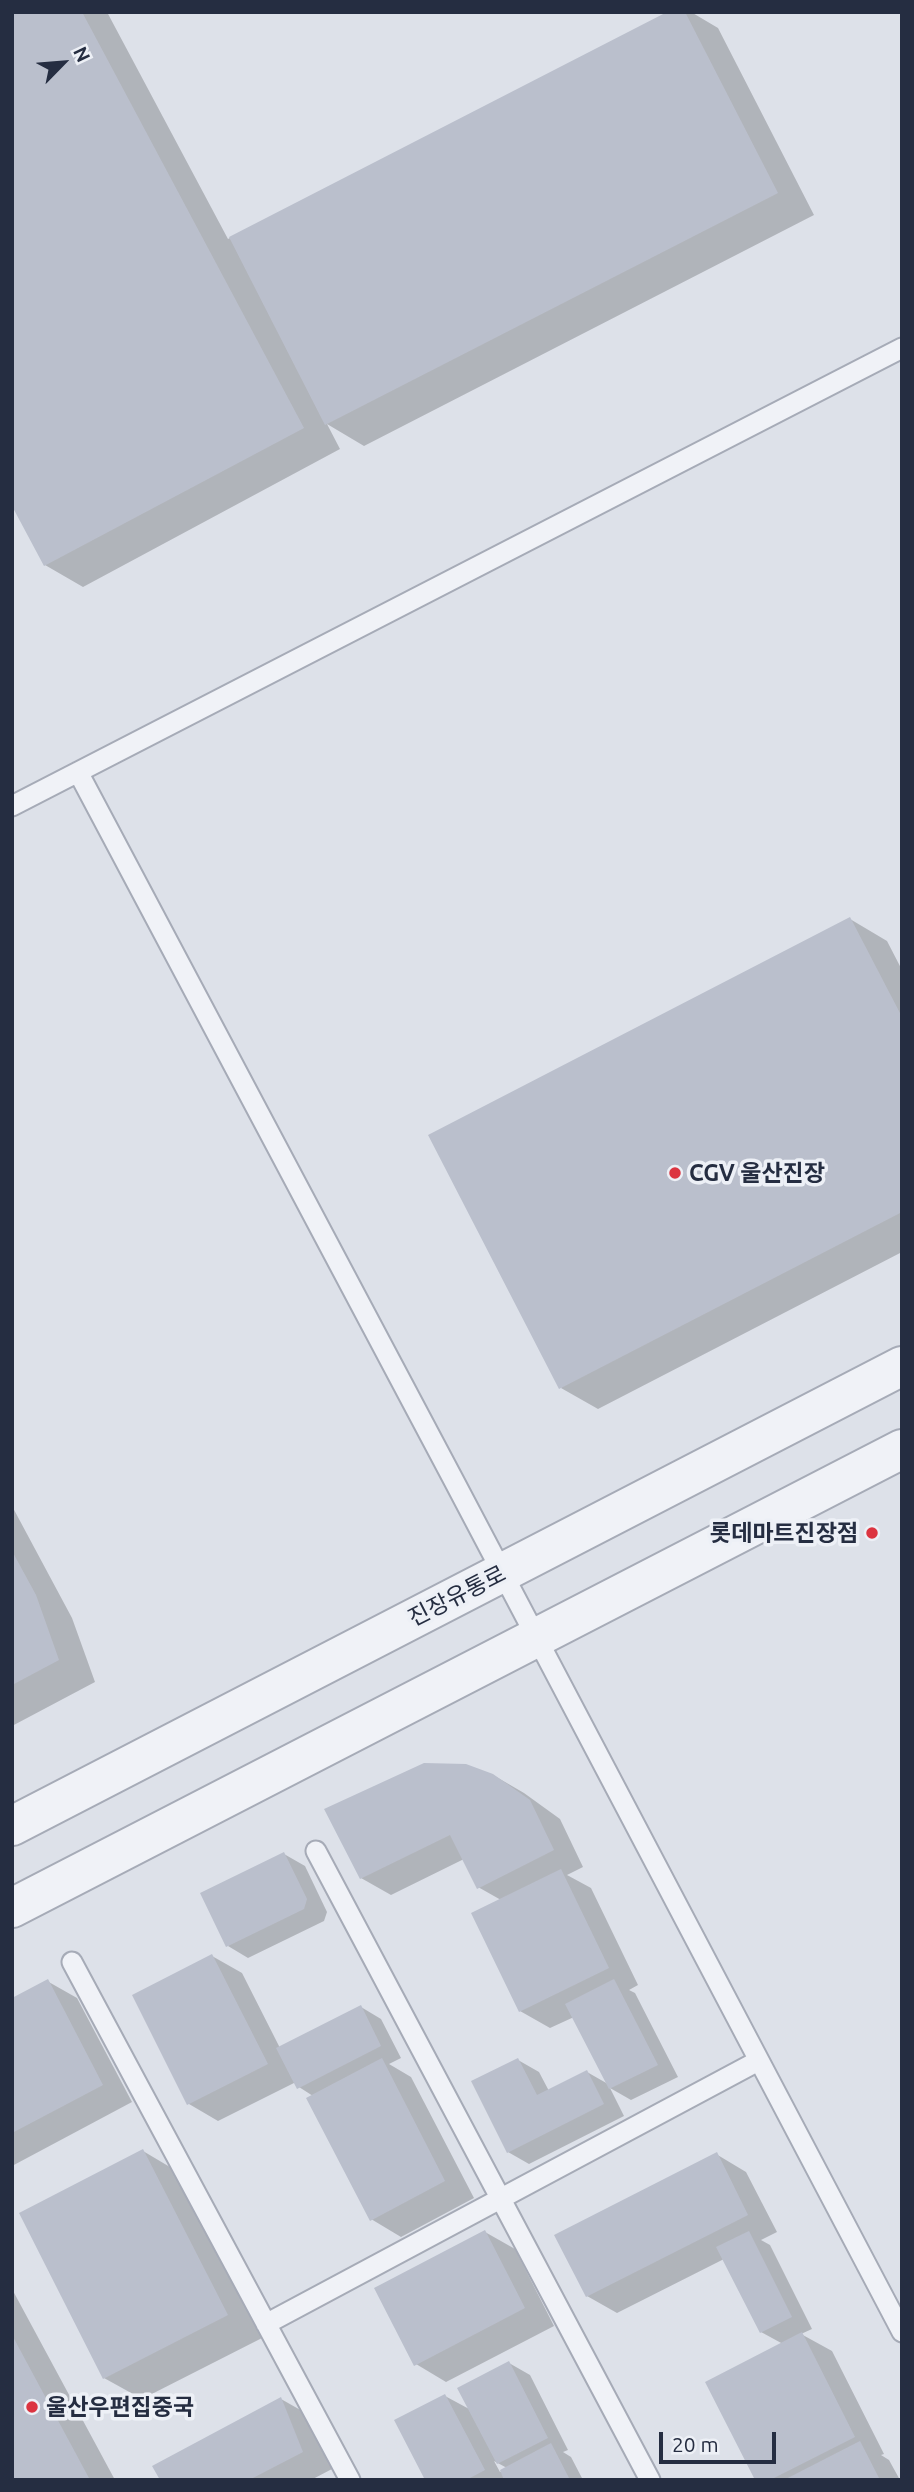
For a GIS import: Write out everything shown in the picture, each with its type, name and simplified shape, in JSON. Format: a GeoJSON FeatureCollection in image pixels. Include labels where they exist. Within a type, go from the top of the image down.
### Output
{"type":"FeatureCollection","features":[{"type":"Feature","properties":{"kind":"street","name":"진장유통로"},"geometry":{"type":"LineString","coordinates":[[12,1825],[902,1366]]}},
{"type":"Feature","properties":{"kind":"street"},"geometry":{"type":"LineString","coordinates":[[12,1908],[902,1449]]}},
{"type":"Feature","properties":{"kind":"lane"},"geometry":{"type":"LineString","coordinates":[[12,806],[902,348]]}},
{"type":"Feature","properties":{"kind":"lane"},"geometry":{"type":"LineString","coordinates":[[78,772],[902,2332]]}},
{"type":"Feature","properties":{"kind":"lane"},"geometry":{"type":"LineString","coordinates":[[316,1851],[650,2480]]}},
{"type":"Feature","properties":{"kind":"lane"},"geometry":{"type":"LineString","coordinates":[[72,1962],[349,2480]]}},
{"type":"Feature","properties":{"kind":"lane"},"geometry":{"type":"LineString","coordinates":[[266,2324],[758,2061]]}},
{"type":"Feature","properties":{"kind":"building"},"geometry":{"type":"Polygon","coordinates":[[[12,12],[82,12],[304,428],[44,566],[12,506],[12,12]]]}},
{"type":"Feature","properties":{"kind":"building"},"geometry":{"type":"Polygon","coordinates":[[[667,12],[685,12],[778,193],[325,425],[229,237],[667,12]]]}},
{"type":"Feature","properties":{"kind":"building","name":"CGV 울산진장"},"geometry":{"type":"Polygon","coordinates":[[[850,917],[902,1017],[902,1212],[559,1389],[428,1135],[850,917]]]}},
{"type":"Feature","properties":{"kind":"building"},"geometry":{"type":"Polygon","coordinates":[[[12,1551],[36,1595],[59,1660],[12,1685],[12,1551]]]}},
{"type":"Feature","properties":{"kind":"building"},"geometry":{"type":"Polygon","coordinates":[[[424,1763],[466,1764],[493,1774],[530,1800],[554,1850],[477,1889],[450,1835],[360,1879],[324,1809],[424,1763]]]}},
{"type":"Feature","properties":{"kind":"building"},"geometry":{"type":"Polygon","coordinates":[[[284,1852],[307,1899],[304,1909],[226,1947],[200,1893],[284,1852]]]}},
{"type":"Feature","properties":{"kind":"building"},"geometry":{"type":"Polygon","coordinates":[[[561,1869],[609,1968],[519,2012],[471,1913],[561,1869]]]}},
{"type":"Feature","properties":{"kind":"building"},"geometry":{"type":"Polygon","coordinates":[[[212,1954],[268,2064],[187,2105],[132,1995],[212,1954]]]}},
{"type":"Feature","properties":{"kind":"building"},"geometry":{"type":"Polygon","coordinates":[[[48,1979],[103,2085],[12,2133],[12,1998],[48,1979]]]}},
{"type":"Feature","properties":{"kind":"building"},"geometry":{"type":"Polygon","coordinates":[[[614,1979],[658,2065],[609,2089],[565,2004],[614,1979]]]}},
{"type":"Feature","properties":{"kind":"building"},"geometry":{"type":"Polygon","coordinates":[[[361,2005],[381,2046],[297,2089],[276,2048],[361,2005]]]}},
{"type":"Feature","properties":{"kind":"building"},"geometry":{"type":"Polygon","coordinates":[[[382,2058],[445,2181],[370,2221],[306,2098],[382,2058]]]}},
{"type":"Feature","properties":{"kind":"building"},"geometry":{"type":"Polygon","coordinates":[[[518,2058],[537,2095],[587,2070],[604,2104],[507,2153],[471,2081],[518,2058]]]}},
{"type":"Feature","properties":{"kind":"building"},"geometry":{"type":"Polygon","coordinates":[[[143,2149],[228,2315],[103,2379],[19,2213],[143,2149]]]}},
{"type":"Feature","properties":{"kind":"building"},"geometry":{"type":"Polygon","coordinates":[[[717,2152],[748,2215],[586,2297],[554,2235],[717,2152]]]}},
{"type":"Feature","properties":{"kind":"building"},"geometry":{"type":"Polygon","coordinates":[[[485,2230],[525,2308],[414,2366],[374,2288],[485,2230]]]}},
{"type":"Feature","properties":{"kind":"building"},"geometry":{"type":"Polygon","coordinates":[[[749,2231],[792,2317],[760,2333],[716,2247],[749,2231]]]}},
{"type":"Feature","properties":{"kind":"building"},"geometry":{"type":"Polygon","coordinates":[[[802,2332],[855,2437],[770,2480],[755,2480],[705,2382],[802,2332]]]}},
{"type":"Feature","properties":{"kind":"building","name":"울산우편집중국"},"geometry":{"type":"Polygon","coordinates":[[[12,2335],[90,2480],[12,2480],[12,2335]]]}},
{"type":"Feature","properties":{"kind":"building"},"geometry":{"type":"Polygon","coordinates":[[[509,2361],[548,2438],[497,2464],[457,2388],[509,2361]]]}},
{"type":"Feature","properties":{"kind":"building"},"geometry":{"type":"Polygon","coordinates":[[[445,2394],[485,2470],[466,2480],[425,2480],[394,2420],[445,2394]]]}},
{"type":"Feature","properties":{"kind":"building"},"geometry":{"type":"Polygon","coordinates":[[[281,2397],[303,2452],[249,2480],[160,2480],[152,2466],[281,2397]]]}},
{"type":"Feature","properties":{"kind":"building"},"geometry":{"type":"Polygon","coordinates":[[[860,2441],[880,2480],[784,2480],[860,2441]]]}},
{"type":"Feature","properties":{"kind":"building"},"geometry":{"type":"Polygon","coordinates":[[[551,2443],[570,2480],[504,2480],[500,2470],[551,2443]]]}},
{"type":"Feature","properties":{"kind":"place","name":"CGV 울산진장"},"geometry":{"type":"Point","coordinates":[675,1173]}},
{"type":"Feature","properties":{"kind":"place","name":"롯데마트진장점"},"geometry":{"type":"Point","coordinates":[872,1533]}},
{"type":"Feature","properties":{"kind":"place","name":"울산우편집중국"},"geometry":{"type":"Point","coordinates":[32,2407]}}]}
